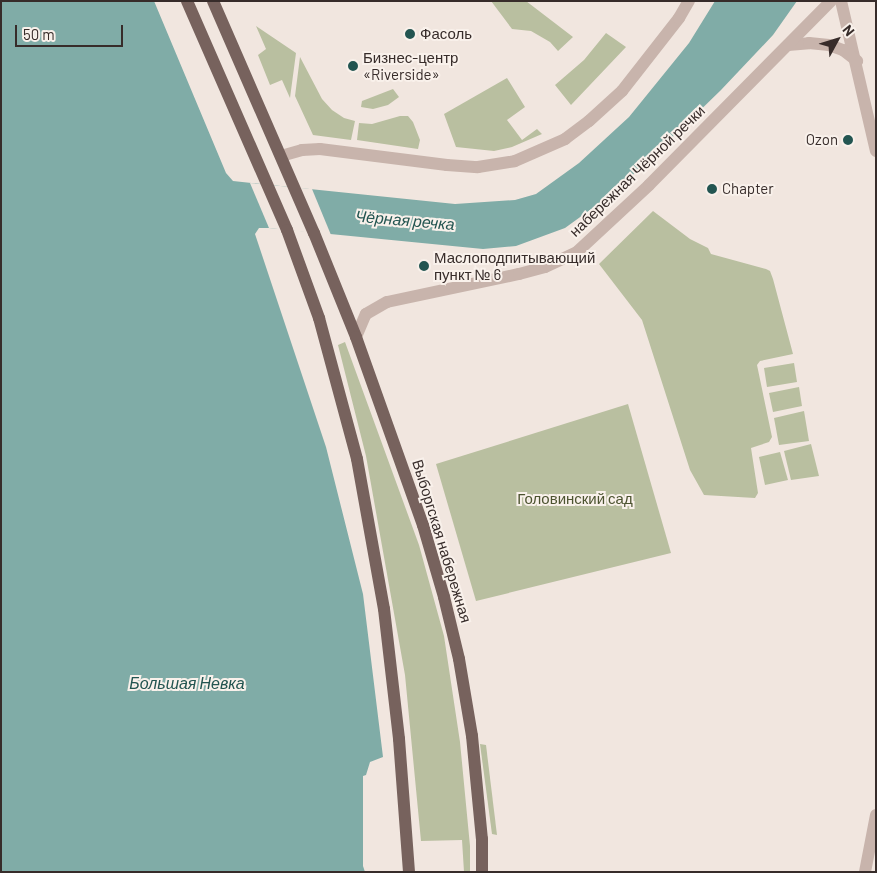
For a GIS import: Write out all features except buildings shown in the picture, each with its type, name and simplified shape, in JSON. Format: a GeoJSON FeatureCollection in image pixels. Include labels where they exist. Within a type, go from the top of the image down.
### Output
{"type":"FeatureCollection","features":[{"type":"Feature","properties":{"kind":"main road"},"geometry":{"type":"LineString","coordinates":[[187,1],[287,230],[319,318],[357,459],[384,609],[399,738],[409,872]]}},
{"type":"Feature","properties":{"kind":"main road","name":"Выборгская набережная"},"geometry":{"type":"LineString","coordinates":[[213,1],[295,187],[356,337],[422,525],[444,597],[459,659],[472,736],[482,839],[482,872]]}},
{"type":"Feature","properties":{"kind":"street"},"geometry":{"type":"LineString","coordinates":[[281,156],[296,151],[320,149],[447,165],[478,167],[515,162],[565,139],[589,121],[628,84],[679,18],[689,1]]}},
{"type":"Feature","properties":{"kind":"street","name":"набережная Чёрной речки"},"geometry":{"type":"LineString","coordinates":[[356,337],[366,314],[387,302],[519,274],[544,267],[577,252],[618,215],[831,1]]}},
{"type":"Feature","properties":{"kind":"street"},"geometry":{"type":"LineString","coordinates":[[841,1],[857,62],[876,151]]}},
{"type":"Feature","properties":{"kind":"street"},"geometry":{"type":"LineString","coordinates":[[788,45],[810,43],[829,45],[843,50],[857,62]]}},
{"type":"Feature","properties":{"kind":"street"},"geometry":{"type":"LineString","coordinates":[[865,872],[876,815]]}},
{"type":"Feature","properties":{"kind":"green space"},"geometry":{"type":"Polygon","coordinates":[[[491,1],[526,1],[573,37],[558,51],[550,42],[531,31],[512,29],[491,1]]]}},
{"type":"Feature","properties":{"kind":"green space"},"geometry":{"type":"Polygon","coordinates":[[[256,26],[296,53],[290,98],[282,80],[270,85],[258,55],[266,49],[256,26]]]}},
{"type":"Feature","properties":{"kind":"green space"},"geometry":{"type":"Polygon","coordinates":[[[606,33],[626,47],[571,105],[555,85],[584,60],[606,33]]]}},
{"type":"Feature","properties":{"kind":"green space"},"geometry":{"type":"Polygon","coordinates":[[[300,57],[322,99],[332,110],[344,118],[355,121],[351,140],[313,135],[295,96],[300,57]]]}},
{"type":"Feature","properties":{"kind":"green space"},"geometry":{"type":"Polygon","coordinates":[[[507,78],[525,107],[507,120],[522,140],[537,129],[542,134],[512,147],[494,151],[456,147],[444,114],[507,78]]]}},
{"type":"Feature","properties":{"kind":"green space"},"geometry":{"type":"Polygon","coordinates":[[[393,89],[399,97],[388,105],[373,109],[361,107],[362,101],[393,89]]]}},
{"type":"Feature","properties":{"kind":"green space"},"geometry":{"type":"Polygon","coordinates":[[[400,116],[408,116],[413,122],[420,140],[418,149],[357,140],[359,123],[372,124],[400,116]]]}},
{"type":"Feature","properties":{"kind":"green space"},"geometry":{"type":"Polygon","coordinates":[[[653,211],[690,239],[708,248],[711,254],[766,269],[770,271],[773,279],[793,354],[760,361],[757,365],[772,437],[769,442],[751,448],[758,493],[755,498],[704,495],[690,470],[642,320],[599,264],[653,211]]]}},
{"type":"Feature","properties":{"kind":"green space"},"geometry":{"type":"Polygon","coordinates":[[[345,342],[419,545],[444,636],[460,742],[470,846],[470,872],[464,872],[462,840],[421,841],[405,675],[366,456],[338,345],[345,342]]]}},
{"type":"Feature","properties":{"kind":"green space"},"geometry":{"type":"Polygon","coordinates":[[[794,363],[797,382],[767,387],[764,368],[794,363]]]}},
{"type":"Feature","properties":{"kind":"green space"},"geometry":{"type":"Polygon","coordinates":[[[799,387],[802,406],[773,412],[769,393],[799,387]]]}},
{"type":"Feature","properties":{"kind":"green space","name":"Головинский сад"},"geometry":{"type":"Polygon","coordinates":[[[628,404],[671,553],[476,601],[436,464],[628,404]]]}},
{"type":"Feature","properties":{"kind":"green space"},"geometry":{"type":"Polygon","coordinates":[[[804,411],[809,441],[779,445],[774,418],[804,411]]]}},
{"type":"Feature","properties":{"kind":"green space"},"geometry":{"type":"Polygon","coordinates":[[[811,444],[819,476],[791,480],[784,451],[811,444]]]}},
{"type":"Feature","properties":{"kind":"green space"},"geometry":{"type":"Polygon","coordinates":[[[780,452],[788,480],[765,485],[759,457],[780,452]]]}},
{"type":"Feature","properties":{"kind":"green space"},"geometry":{"type":"Polygon","coordinates":[[[480,744],[486,745],[497,835],[492,834],[480,744]]]}},
{"type":"Feature","properties":{"kind":"water","name":"Большая Невка"},"geometry":{"type":"Polygon","coordinates":[[[1,1],[154,1],[226,173],[233,181],[455,204],[515,200],[536,194],[579,163],[629,117],[689,43],[715,1],[797,1],[773,35],[721,90],[612,194],[565,228],[516,246],[483,249],[269,228],[259,228],[255,234],[326,447],[363,594],[383,757],[370,762],[366,775],[363,776],[363,866],[365,872],[1,872],[1,1]]]}},
{"type":"Feature","properties":{"kind":"pier"},"geometry":{"type":"Polygon","coordinates":[[[250,183],[312,189],[331,235],[269,228],[250,183]]]}},
{"type":"Feature","properties":{"kind":"place","name":"Фасоль"},"geometry":{"type":"Point","coordinates":[410,34]}},
{"type":"Feature","properties":{"kind":"place","name":"Бизнес-центр «Riverside»"},"geometry":{"type":"Point","coordinates":[353,66]}},
{"type":"Feature","properties":{"kind":"place","name":"Ozon"},"geometry":{"type":"Point","coordinates":[848,140]}},
{"type":"Feature","properties":{"kind":"place","name":"Chapter"},"geometry":{"type":"Point","coordinates":[712,189]}},
{"type":"Feature","properties":{"kind":"place","name":"Маслоподпитывающий пункт № 6"},"geometry":{"type":"Point","coordinates":[424,266]}},
{"type":"Feature","properties":{"kind":"water label","name":"Чёрная речка"},"geometry":{"type":"Point","coordinates":[405,220]}}]}
